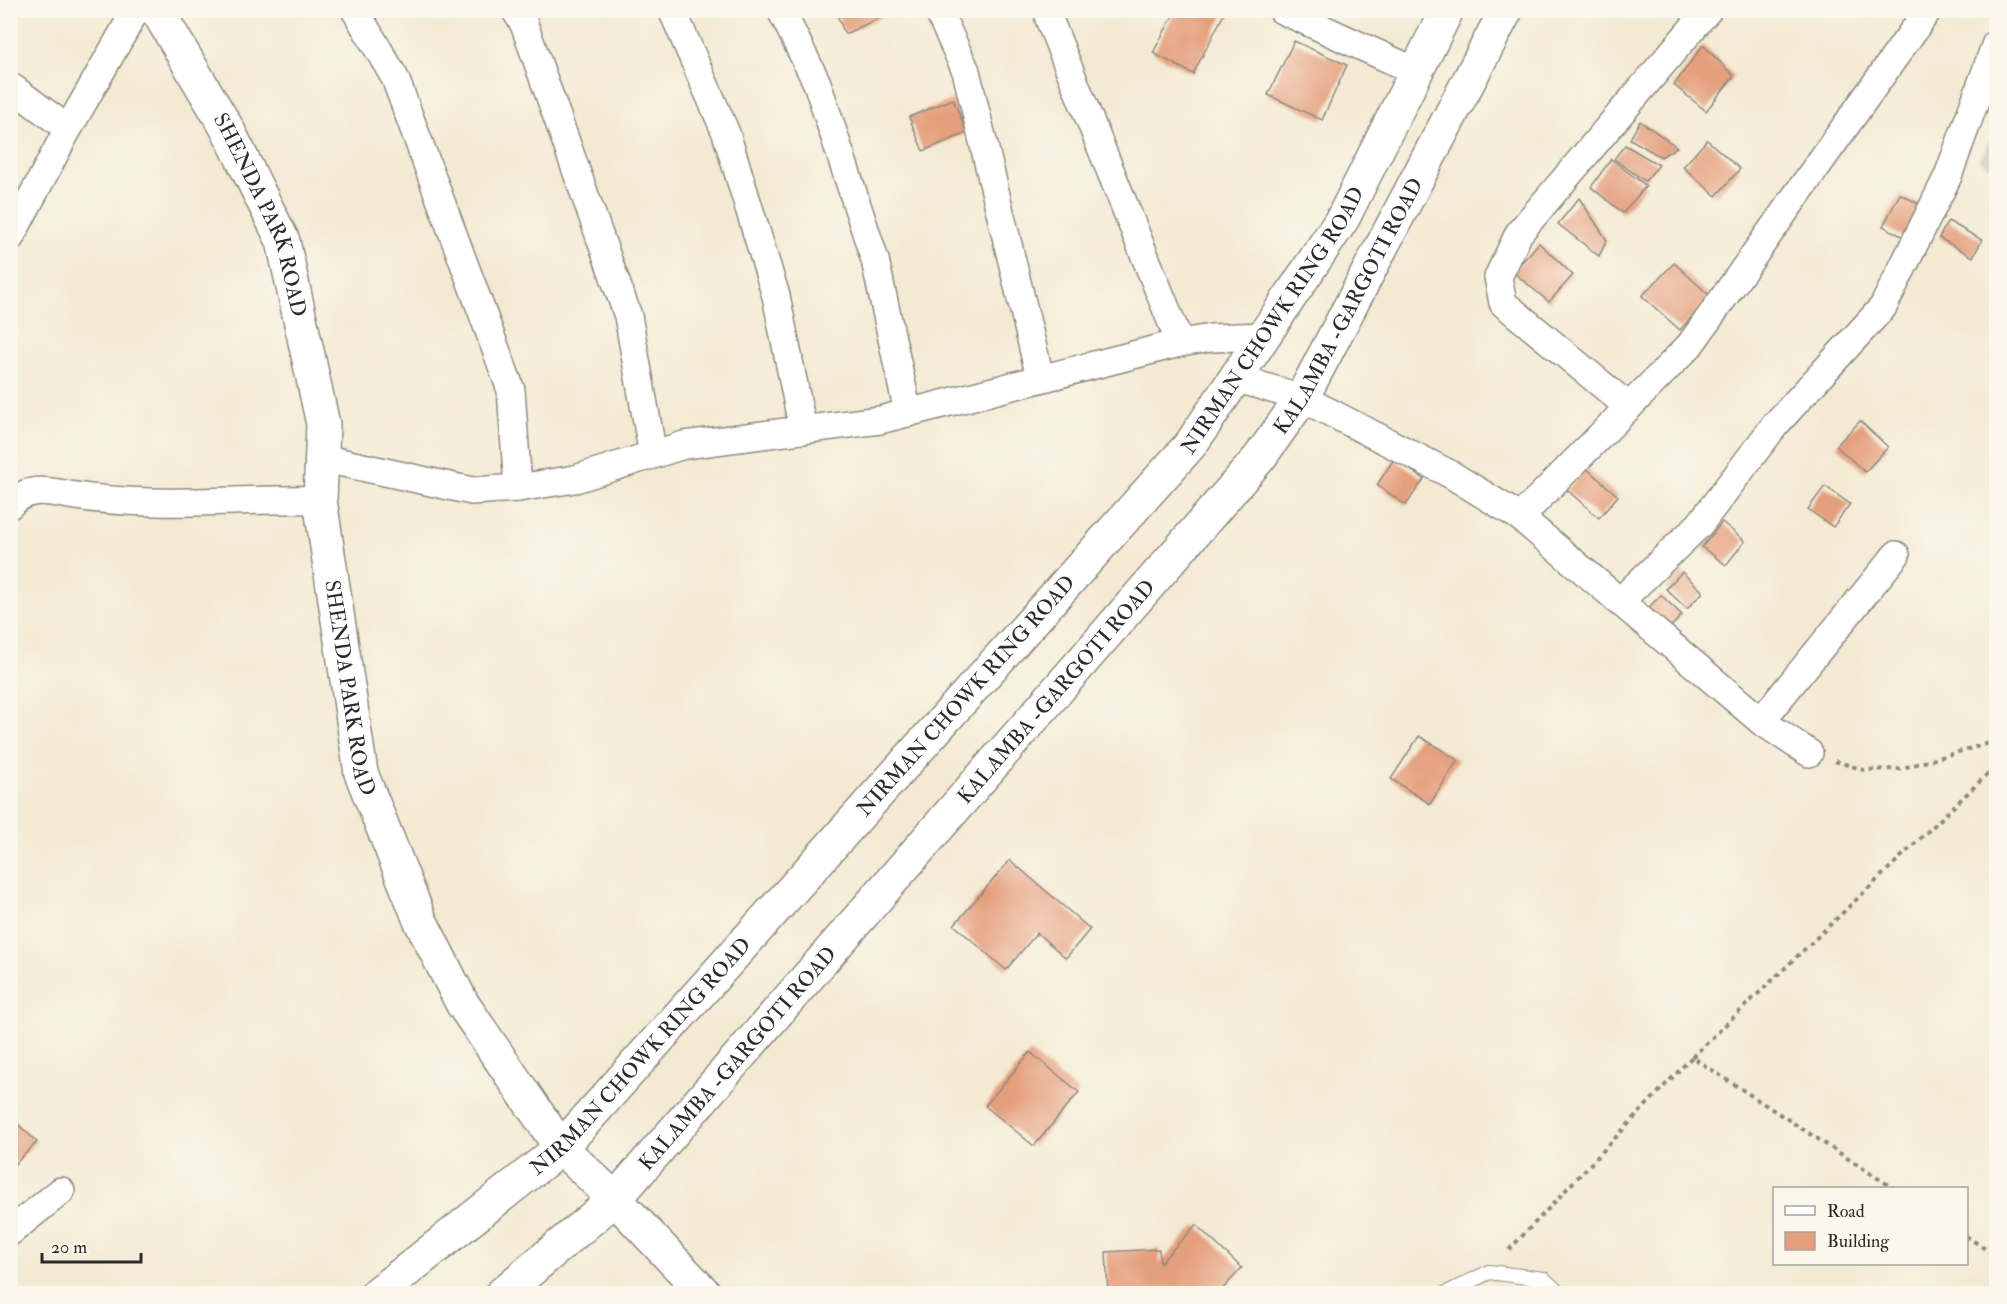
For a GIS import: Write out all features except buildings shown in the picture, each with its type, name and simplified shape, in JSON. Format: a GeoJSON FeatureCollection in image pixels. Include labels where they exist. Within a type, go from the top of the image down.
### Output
{"type":"FeatureCollection","features":[{"type":"Feature","properties":{"kind":"main road","name":"SHENDA PARK ROAD"},"geometry":{"type":"LineString","coordinates":[[157,10],[228,130],[284,242],[323,424],[320,500],[361,773],[420,920],[462,1003],[561,1148],[615,1199],[705,1293]]}},
{"type":"Feature","properties":{"kind":"main road","name":"NIRMAN CHOWK RING ROAD"},"geometry":{"type":"LineString","coordinates":[[377,1293],[561,1148],[1191,444],[1343,218],[1447,10]]}},
{"type":"Feature","properties":{"kind":"main road","name":"KALAMBA -GARGOTI ROAD"},"geometry":{"type":"LineString","coordinates":[[502,1293],[615,1199],[1260,457],[1302,398],[1506,10]]}},
{"type":"Feature","properties":{"kind":"street"},"geometry":{"type":"LineString","coordinates":[[11,234],[136,10]]}},
{"type":"Feature","properties":{"kind":"street"},"geometry":{"type":"LineString","coordinates":[[355,10],[395,78],[511,390],[518,488]]}},
{"type":"Feature","properties":{"kind":"street"},"geometry":{"type":"LineString","coordinates":[[515,10],[524,24],[628,316],[653,455]]}},
{"type":"Feature","properties":{"kind":"street"},"geometry":{"type":"LineString","coordinates":[[672,10],[726,133],[776,296],[803,430]]}},
{"type":"Feature","properties":{"kind":"street"},"geometry":{"type":"LineString","coordinates":[[781,10],[817,83],[875,260],[908,413]]}},
{"type":"Feature","properties":{"kind":"street"},"geometry":{"type":"LineString","coordinates":[[938,10],[966,71],[1040,377]]}},
{"type":"Feature","properties":{"kind":"street"},"geometry":{"type":"LineString","coordinates":[[1282,10],[1415,71]]}},
{"type":"Feature","properties":{"kind":"street"},"geometry":{"type":"LineString","coordinates":[[1629,407],[1503,303],[1498,278],[1519,233],[1708,10]]}},
{"type":"Feature","properties":{"kind":"street"},"geometry":{"type":"LineString","coordinates":[[1520,518],[1690,345],[1928,10]]}},
{"type":"Feature","properties":{"kind":"street"},"geometry":{"type":"LineString","coordinates":[[1049,19],[1180,343]]}},
{"type":"Feature","properties":{"kind":"street"},"geometry":{"type":"LineString","coordinates":[[1619,602],[1699,525],[1775,425],[1883,307],[1948,176],[1996,43]]}},
{"type":"Feature","properties":{"kind":"street"},"geometry":{"type":"LineString","coordinates":[[10,86],[68,129]]}},
{"type":"Feature","properties":{"kind":"street"},"geometry":{"type":"LineString","coordinates":[[321,458],[472,491],[518,488],[575,478],[684,445],[880,420],[1040,377],[1180,343],[1211,338],[1263,336]]}},
{"type":"Feature","properties":{"kind":"street"},"geometry":{"type":"LineString","coordinates":[[1235,378],[1302,398],[1450,474],[1520,518],[1761,721],[1809,753]]}},
{"type":"Feature","properties":{"kind":"street"},"geometry":{"type":"LineString","coordinates":[[10,505],[27,492],[44,491],[110,502],[206,503],[272,499],[320,500]]}},
{"type":"Feature","properties":{"kind":"street"},"geometry":{"type":"LineString","coordinates":[[1761,721],[1896,555]]}},
{"type":"Feature","properties":{"kind":"street"},"geometry":{"type":"LineString","coordinates":[[10,1232],[60,1191]]}},
{"type":"Feature","properties":{"kind":"lane"},"geometry":{"type":"LineString","coordinates":[[1445,1293],[1489,1272],[1544,1279],[1560,1293]]}},
{"type":"Feature","properties":{"kind":"path"},"geometry":{"type":"LineString","coordinates":[[1809,753],[1864,770],[1900,769],[1996,741]]}},
{"type":"Feature","properties":{"kind":"path"},"geometry":{"type":"LineString","coordinates":[[1489,1272],[1692,1057],[1996,766]]}},
{"type":"Feature","properties":{"kind":"path"},"geometry":{"type":"LineString","coordinates":[[1692,1057],[1891,1187]]}},
{"type":"Feature","properties":{"kind":"path"},"geometry":{"type":"LineString","coordinates":[[1968,1237],[1996,1256]]}},
{"type":"Feature","properties":{"kind":"shaded area"},"geometry":{"type":"Polygon","coordinates":[[[1996,129],[1996,171],[1979,160],[1996,129]]]}}]}
